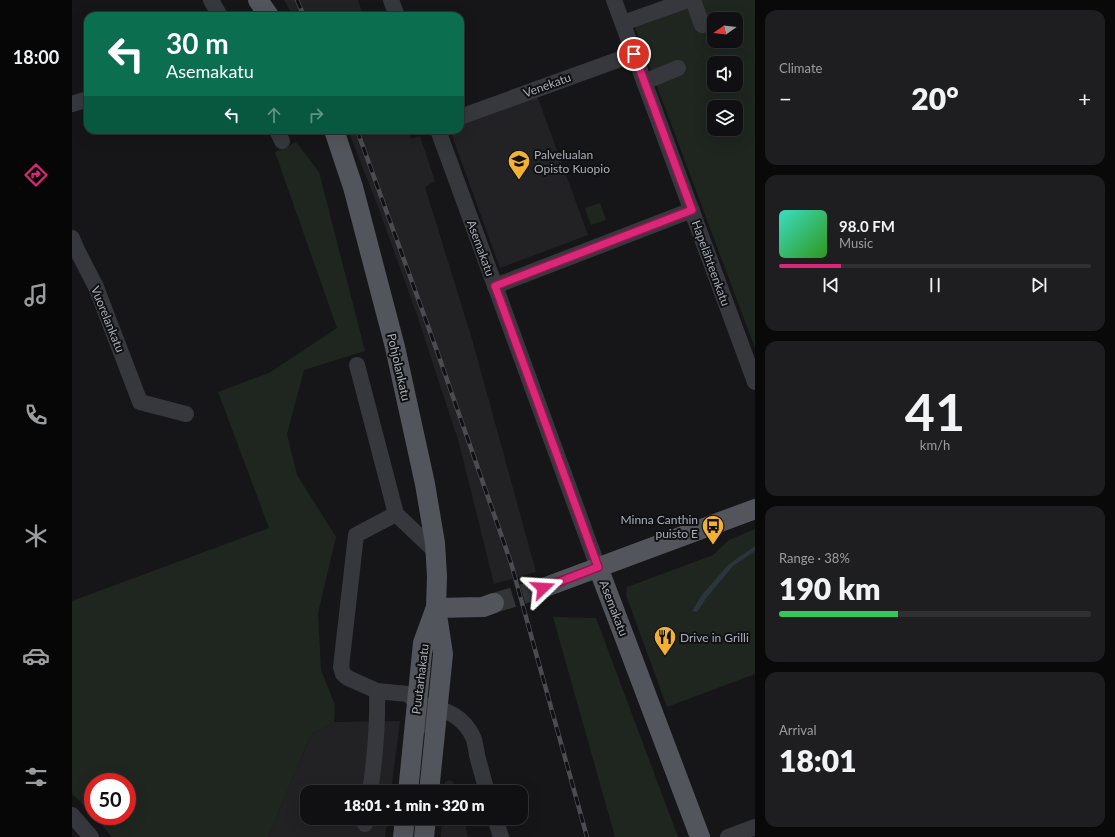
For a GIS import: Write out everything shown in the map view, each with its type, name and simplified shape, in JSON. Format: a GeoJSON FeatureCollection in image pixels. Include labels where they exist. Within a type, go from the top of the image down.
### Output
{"type":"FeatureCollection","features":[{"type":"Feature","properties":{"kind":"main road"},"geometry":{"type":"LineString","coordinates":[[258,0],[266,12]]}},
{"type":"Feature","properties":{"kind":"main road","name":"Pohjolankatu"},"geometry":{"type":"LineString","coordinates":[[335,134],[353,187],[395,346],[425,484],[435,551],[437,576],[436,608]]}},
{"type":"Feature","properties":{"kind":"main road"},"geometry":{"type":"LineString","coordinates":[[543,588],[755,509]]}},
{"type":"Feature","properties":{"kind":"main road","name":"Asemakatu"},"geometry":{"type":"LineString","coordinates":[[598,567],[700,837]]}},
{"type":"Feature","properties":{"kind":"main road"},"geometry":{"type":"LineString","coordinates":[[436,608],[483,607],[494,603]]}},
{"type":"Feature","properties":{"kind":"main road","name":"Puutarhakatu"},"geometry":{"type":"LineString","coordinates":[[409,785],[423,643],[436,608]]}},
{"type":"Feature","properties":{"kind":"main road","name":"Puutarhakatu"},"geometry":{"type":"LineString","coordinates":[[430,785],[443,654],[436,608]]}},
{"type":"Feature","properties":{"kind":"main road"},"geometry":{"type":"LineString","coordinates":[[403,837],[404,825]]}},
{"type":"Feature","properties":{"kind":"main road"},"geometry":{"type":"LineString","coordinates":[[424,837],[425,825]]}},
{"type":"Feature","properties":{"kind":"street"},"geometry":{"type":"LineString","coordinates":[[211,0],[218,12]]}},
{"type":"Feature","properties":{"kind":"street"},"geometry":{"type":"LineString","coordinates":[[391,0],[396,12]]}},
{"type":"Feature","properties":{"kind":"street","name":"Hapelähteenkatu"},"geometry":{"type":"LineString","coordinates":[[614,0],[755,382]]}},
{"type":"Feature","properties":{"kind":"street"},"geometry":{"type":"LineString","coordinates":[[623,23],[688,0]]}},
{"type":"Feature","properties":{"kind":"street"},"geometry":{"type":"LineString","coordinates":[[693,0],[702,25]]}},
{"type":"Feature","properties":{"kind":"street","name":"Venekatu"},"geometry":{"type":"LineString","coordinates":[[464,115],[634,54]]}},
{"type":"Feature","properties":{"kind":"street"},"geometry":{"type":"LineString","coordinates":[[644,82],[678,68]]}},
{"type":"Feature","properties":{"kind":"street"},"geometry":{"type":"LineString","coordinates":[[72,104],[84,100]]}},
{"type":"Feature","properties":{"kind":"street","name":"Asemakatu"},"geometry":{"type":"LineString","coordinates":[[439,134],[598,567]]}},
{"type":"Feature","properties":{"kind":"street"},"geometry":{"type":"LineString","coordinates":[[495,286],[692,210]]}},
{"type":"Feature","properties":{"kind":"street","name":"Vuorelankatu"},"geometry":{"type":"LineString","coordinates":[[74,247],[96,287],[140,402],[186,414]]}},
{"type":"Feature","properties":{"kind":"street"},"geometry":{"type":"LineString","coordinates":[[357,365],[396,514],[435,551]]}},
{"type":"Feature","properties":{"kind":"street"},"geometry":{"type":"LineString","coordinates":[[396,514],[356,535],[341,667],[343,674],[348,678],[377,691],[408,694],[417,703],[434,734]]}},
{"type":"Feature","properties":{"kind":"street"},"geometry":{"type":"LineString","coordinates":[[371,785],[376,753],[377,691]]}},
{"type":"Feature","properties":{"kind":"street"},"geometry":{"type":"LineString","coordinates":[[417,703],[437,708],[457,716],[466,724],[474,738],[478,759],[486,785]]}},
{"type":"Feature","properties":{"kind":"street"},"geometry":{"type":"LineString","coordinates":[[72,815],[91,837]]}},
{"type":"Feature","properties":{"kind":"street"},"geometry":{"type":"LineString","coordinates":[[497,825],[501,837]]}},
{"type":"Feature","properties":{"kind":"street"},"geometry":{"type":"LineString","coordinates":[[728,837],[755,827]]}},
{"type":"Feature","properties":{"kind":"shaded area"},"geometry":{"type":"Polygon","coordinates":[[[284,0],[358,0],[362,12],[291,12],[284,0]]]}},
{"type":"Feature","properties":{"kind":"shaded area"},"geometry":{"type":"Polygon","coordinates":[[[703,0],[755,0],[755,348],[634,25],[703,0]]]}},
{"type":"Feature","properties":{"kind":"shaded area","name":"Palvelualan Opisto Kuopio"},"geometry":{"type":"Polygon","coordinates":[[[535,90],[588,235],[500,268],[451,134],[464,134],[464,116],[535,90]]]}},
{"type":"Feature","properties":{"kind":"shaded area"},"geometry":{"type":"Polygon","coordinates":[[[350,134],[409,134],[411,139],[420,136],[435,181],[425,187],[472,339],[536,572],[494,584],[459,443],[417,315],[350,134]]]}},
{"type":"Feature","properties":{"kind":"shaded area"},"geometry":{"type":"Polygon","coordinates":[[[296,142],[319,172],[365,351],[304,370],[287,434],[297,475],[336,537],[318,613],[321,670],[335,705],[334,722],[311,735],[268,837],[112,837],[102,825],[136,825],[136,773],[84,773],[84,805],[72,794],[72,601],[269,528],[218,392],[269,373],[337,328],[275,152],[296,142]]]}},
{"type":"Feature","properties":{"kind":"shaded area"},"geometry":{"type":"Polygon","coordinates":[[[600,203],[606,220],[591,225],[585,208],[600,203]]]}},
{"type":"Feature","properties":{"kind":"shaded area"},"geometry":{"type":"Polygon","coordinates":[[[755,529],[755,674],[667,707],[626,595],[627,587],[713,555],[729,540],[755,529]]]}},
{"type":"Feature","properties":{"kind":"shaded area"},"geometry":{"type":"Polygon","coordinates":[[[755,546],[755,551],[733,566],[707,597],[697,612],[692,611],[702,595],[728,565],[755,546]]]}},
{"type":"Feature","properties":{"kind":"shaded area"},"geometry":{"type":"Polygon","coordinates":[[[553,617],[596,618],[678,837],[615,837],[553,617]]]}},
{"type":"Feature","properties":{"kind":"shaded area"},"geometry":{"type":"Polygon","coordinates":[[[400,721],[392,785],[300,785],[300,825],[387,825],[385,837],[268,837],[311,735],[334,722],[400,721]]]}},
{"type":"Feature","properties":{"kind":"shaded area"},"geometry":{"type":"Polygon","coordinates":[[[450,780],[454,785],[444,785],[446,781],[450,780]]]}},
{"type":"Feature","properties":{"kind":"shaded area"},"geometry":{"type":"Polygon","coordinates":[[[442,825],[465,825],[468,837],[441,837],[442,825]]]}},
{"type":"Feature","properties":{"kind":"tunnel"},"geometry":{"type":"LineString","coordinates":[[494,603],[543,588]]}},
{"type":"Feature","properties":{"kind":"railway"},"geometry":{"type":"LineString","coordinates":[[297,0],[302,12]]}},
{"type":"Feature","properties":{"kind":"railway"},"geometry":{"type":"LineString","coordinates":[[358,134],[437,351],[511,563],[587,837]]}},
{"type":"Feature","properties":{"kind":"place","name":"Palvelualan Opisto Kuopio"},"geometry":{"type":"Point","coordinates":[519,180]}},
{"type":"Feature","properties":{"kind":"place","name":"Minna Canthin puisto E"},"geometry":{"type":"Point","coordinates":[713,546]}},
{"type":"Feature","properties":{"kind":"place","name":"Drive in Grilli"},"geometry":{"type":"Point","coordinates":[665,656]}},
{"type":"Feature","properties":{"kind":"route"},"geometry":{"type":"LineString","coordinates":[[543,588],[598,567],[495,286],[692,210],[634,54]]}}]}
